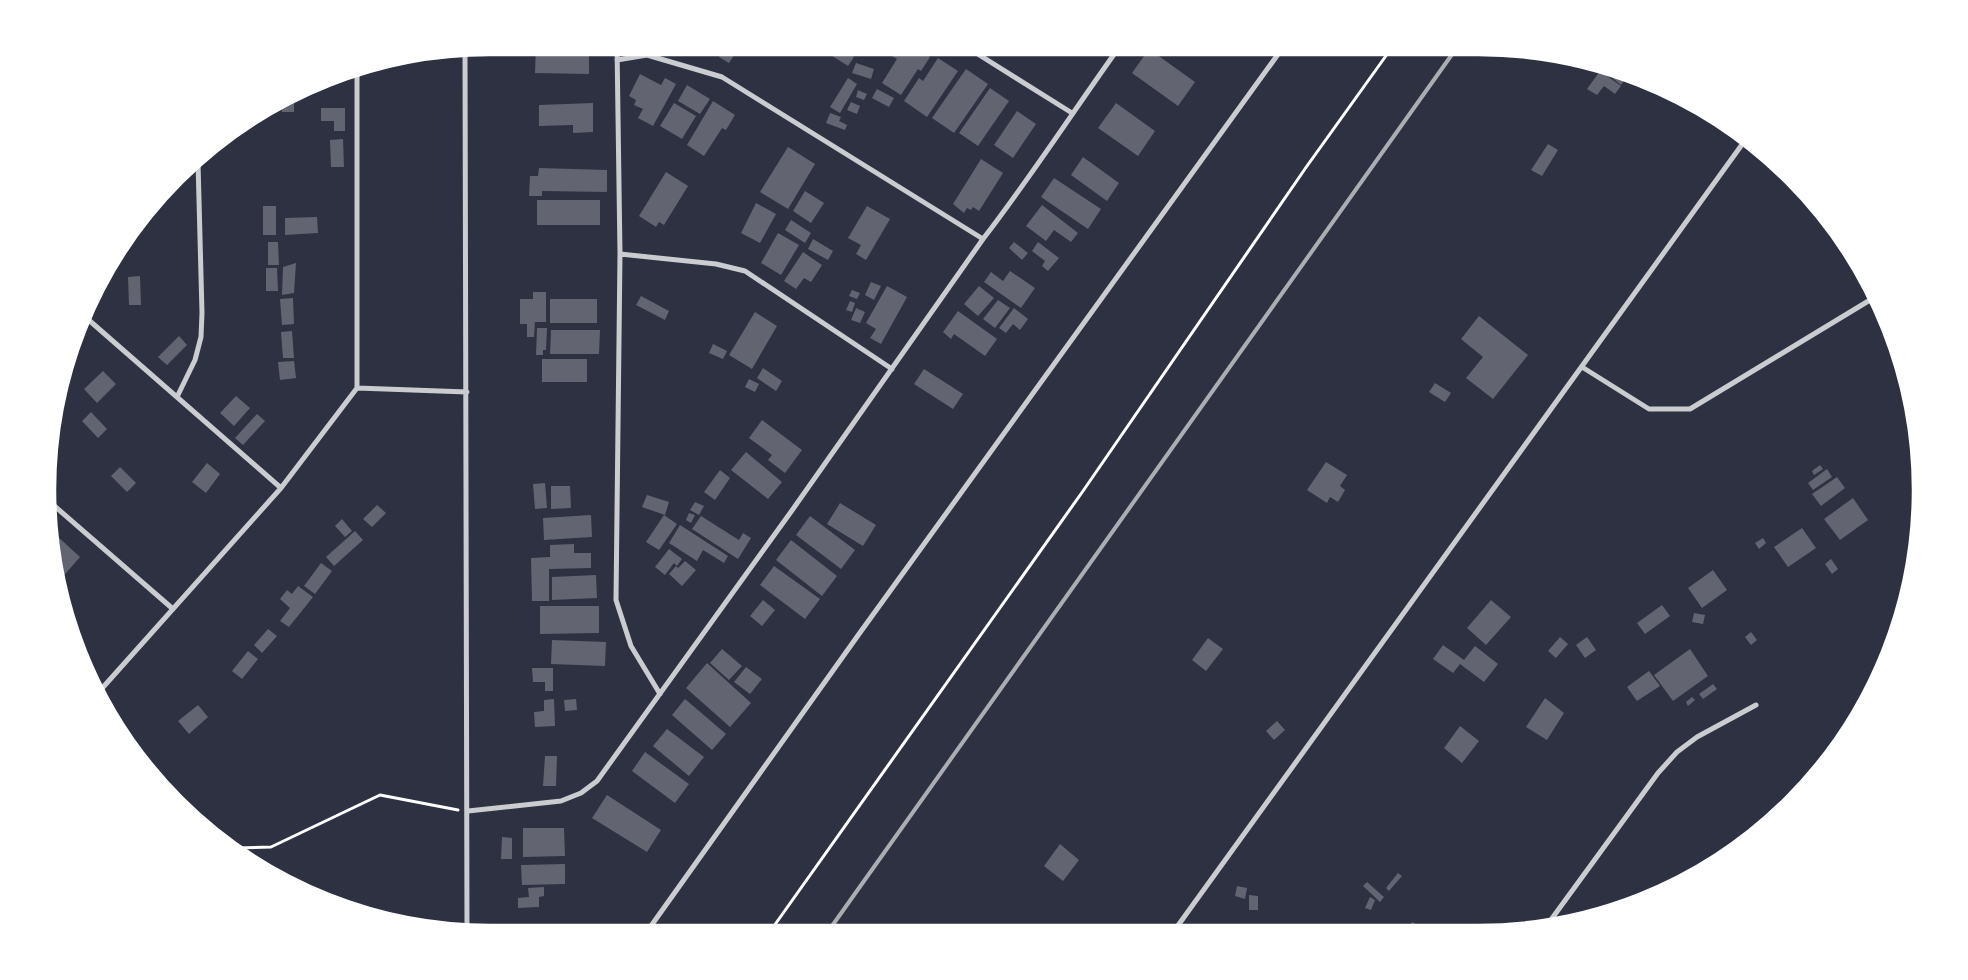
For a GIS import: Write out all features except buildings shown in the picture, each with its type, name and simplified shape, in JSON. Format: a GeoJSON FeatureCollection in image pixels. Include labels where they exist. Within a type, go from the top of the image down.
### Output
{"type":"FeatureCollection","features":[{"type":"Feature","properties":{"kind":"street"},"geometry":{"type":"LineString","coordinates":[[616,55],[620,254],[616,600],[631,646],[660,694]]}},
{"type":"Feature","properties":{"kind":"street"},"geometry":{"type":"LineString","coordinates":[[616,60],[647,55],[722,77],[983,239]]}},
{"type":"Feature","properties":{"kind":"street"},"geometry":{"type":"LineString","coordinates":[[979,55],[1072,113]]}},
{"type":"Feature","properties":{"kind":"street"},"geometry":{"type":"LineString","coordinates":[[468,812],[561,802],[581,793],[597,781],[983,239],[1014,199],[1114,55]]}},
{"type":"Feature","properties":{"kind":"street"},"geometry":{"type":"LineString","coordinates":[[652,925],[1277,55]]}},
{"type":"Feature","properties":{"kind":"street"},"geometry":{"type":"LineString","coordinates":[[466,56],[467,924]]}},
{"type":"Feature","properties":{"kind":"street"},"geometry":{"type":"LineString","coordinates":[[103,688],[281,488],[357,388],[357,76]]}},
{"type":"Feature","properties":{"kind":"street"},"geometry":{"type":"LineString","coordinates":[[1178,925],[1742,144]]}},
{"type":"Feature","properties":{"kind":"street"},"geometry":{"type":"LineString","coordinates":[[177,397],[196,360],[201,336],[198,167]]}},
{"type":"Feature","properties":{"kind":"street"},"geometry":{"type":"LineString","coordinates":[[620,254],[716,264],[745,271],[892,369]]}},
{"type":"Feature","properties":{"kind":"street"},"geometry":{"type":"LineString","coordinates":[[1582,366],[1649,409],[1690,410],[1869,301]]}},
{"type":"Feature","properties":{"kind":"street"},"geometry":{"type":"LineString","coordinates":[[90,321],[281,488]]}},
{"type":"Feature","properties":{"kind":"street"},"geometry":{"type":"LineString","coordinates":[[357,388],[467,392]]}},
{"type":"Feature","properties":{"kind":"street"},"geometry":{"type":"LineString","coordinates":[[56,506],[173,609]]}},
{"type":"Feature","properties":{"kind":"street"},"geometry":{"type":"LineString","coordinates":[[1552,919],[1658,773],[1677,752],[1697,736],[1756,705]]}},
{"type":"Feature","properties":{"kind":"path"},"geometry":{"type":"LineString","coordinates":[[775,925],[1083,490],[1307,166],[1387,55]]}},
{"type":"Feature","properties":{"kind":"path"},"geometry":{"type":"LineString","coordinates":[[242,848],[271,847],[380,795],[468,812]]}},
{"type":"Feature","properties":{"kind":"railway"},"geometry":{"type":"LineString","coordinates":[[833,925],[1452,55]]}}]}
